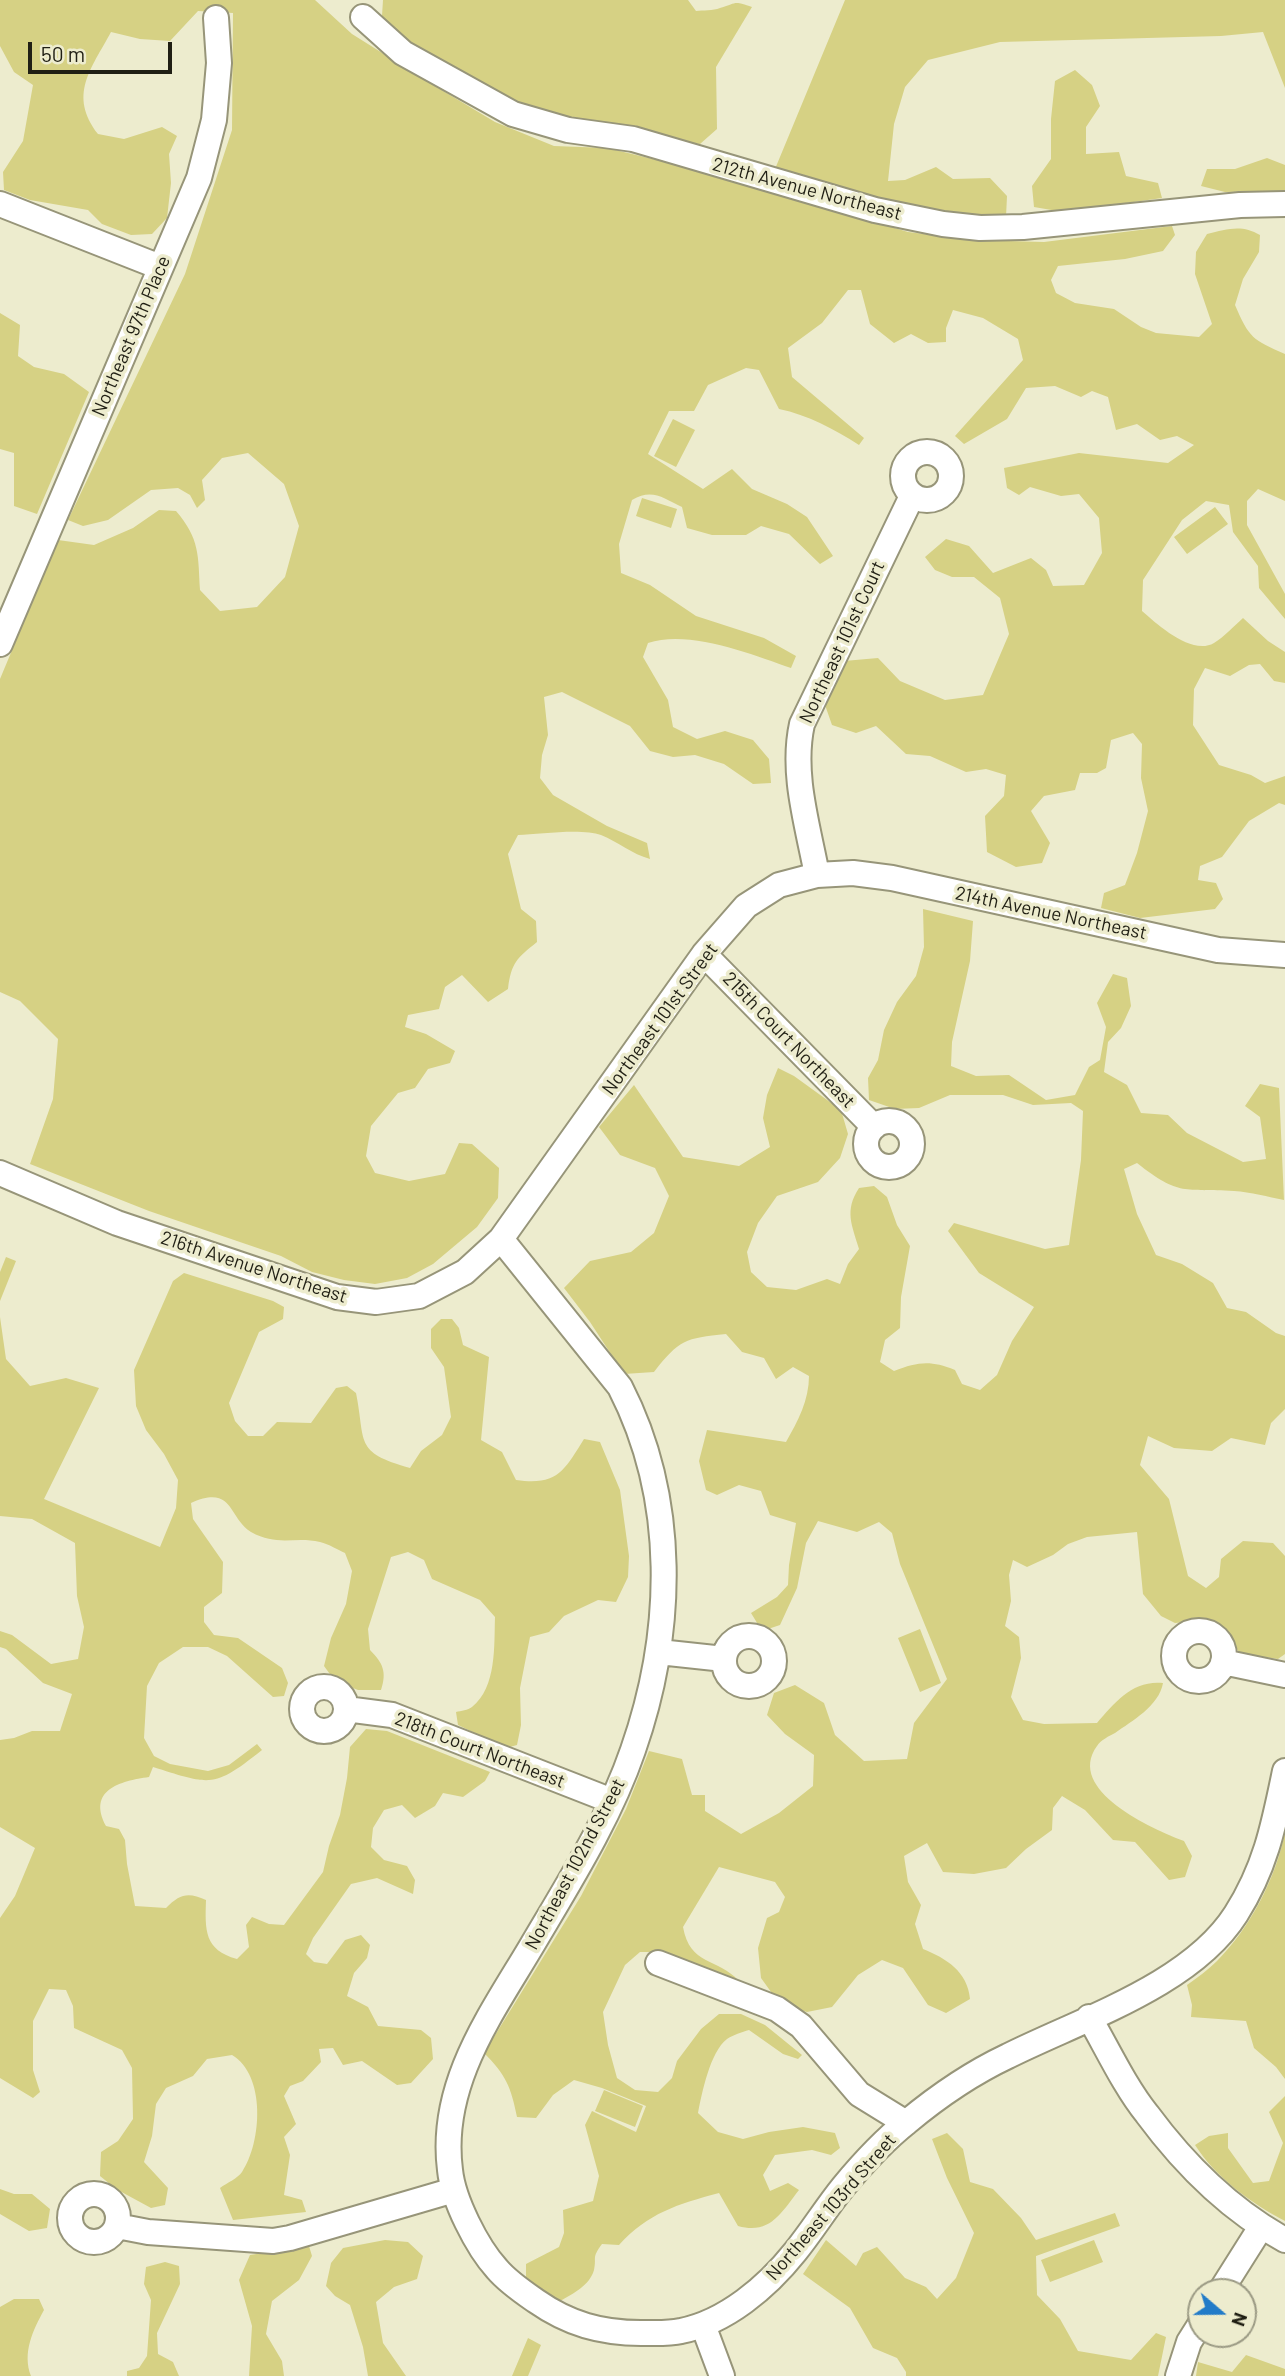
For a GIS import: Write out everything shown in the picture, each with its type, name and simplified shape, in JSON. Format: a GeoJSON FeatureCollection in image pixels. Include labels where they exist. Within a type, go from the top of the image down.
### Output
{"type":"FeatureCollection","features":[{"type":"Feature","properties":{"kind":"street","name":"212th Avenue Northeast"},"geometry":{"type":"LineString","coordinates":[[363,16],[403,53],[513,114],[568,130],[633,139],[875,210],[943,224],[980,228],[1023,226],[1240,205],[1285,204]]}},
{"type":"Feature","properties":{"kind":"street","name":"Northeast 97th Place"},"geometry":{"type":"LineString","coordinates":[[0,644],[199,178],[214,120],[219,63],[216,18]]}},
{"type":"Feature","properties":{"kind":"street"},"geometry":{"type":"LineString","coordinates":[[0,204],[160,267]]}},
{"type":"Feature","properties":{"kind":"street","name":"Northeast 101st Court"},"geometry":{"type":"LineString","coordinates":[[817,875],[800,786],[797,747],[802,724],[912,496]]}},
{"type":"Feature","properties":{"kind":"street","name":"214th Avenue Northeast"},"geometry":{"type":"LineString","coordinates":[[817,875],[853,873],[892,878],[1217,950],[1285,955]]}},
{"type":"Feature","properties":{"kind":"street","name":"Northeast 101st Street"},"geometry":{"type":"LineString","coordinates":[[501,1239],[704,954],[746,906],[779,885],[817,875]]}},
{"type":"Feature","properties":{"kind":"street","name":"215th Court Northeast"},"geometry":{"type":"LineString","coordinates":[[704,954],[874,1127]]}},
{"type":"Feature","properties":{"kind":"street","name":"216th Avenue Northeast"},"geometry":{"type":"LineString","coordinates":[[0,1173],[117,1223],[337,1297],[376,1302],[419,1296],[465,1272],[501,1239]]}},
{"type":"Feature","properties":{"kind":"street","name":"Northeast 102nd Street"},"geometry":{"type":"LineString","coordinates":[[454,2190],[450,2171],[450,2130],[453,2101],[467,2057],[572,1877],[612,1801],[632,1753],[659,1651],[664,1598],[665,1556],[661,1516],[649,1458],[634,1415],[620,1387],[501,1239]]}},
{"type":"Feature","properties":{"kind":"street"},"geometry":{"type":"LineString","coordinates":[[659,1651],[724,1659]]}},
{"type":"Feature","properties":{"kind":"street"},"geometry":{"type":"LineString","coordinates":[[1223,1662],[1285,1675]]}},
{"type":"Feature","properties":{"kind":"street","name":"218th Court Northeast"},"geometry":{"type":"LineString","coordinates":[[346,1709],[392,1715],[612,1801]]}},
{"type":"Feature","properties":{"kind":"street","name":"Northeast 103rd Street"},"geometry":{"type":"LineString","coordinates":[[454,2190],[472,2230],[499,2271],[551,2311],[576,2323],[612,2333],[678,2332],[703,2325],[741,2304],[770,2280],[793,2255],[841,2190],[879,2147],[906,2123],[969,2078],[1001,2059],[1150,1989],[1187,1966],[1213,1944],[1234,1917],[1254,1883],[1269,1847],[1285,1772]]}},
{"type":"Feature","properties":{"kind":"street"},"geometry":{"type":"LineString","coordinates":[[658,1963],[776,2009],[801,2026],[859,2094],[906,2123]]}},
{"type":"Feature","properties":{"kind":"street"},"geometry":{"type":"LineString","coordinates":[[1089,2017],[1145,2113],[1203,2179],[1261,2227],[1285,2240]]}},
{"type":"Feature","properties":{"kind":"street"},"geometry":{"type":"LineString","coordinates":[[117,2226],[148,2232],[273,2241],[454,2190]]}},
{"type":"Feature","properties":{"kind":"street"},"geometry":{"type":"LineString","coordinates":[[1229,2278],[1261,2227]]}},
{"type":"Feature","properties":{"kind":"street"},"geometry":{"type":"LineString","coordinates":[[703,2325],[722,2376]]}},
{"type":"Feature","properties":{"kind":"street"},"geometry":{"type":"LineString","coordinates":[[1178,2376],[1187,2348]]}},
{"type":"Feature","properties":{"kind":"shaded area"},"geometry":{"type":"Polygon","coordinates":[[[0,0],[315,0],[352,34],[435,86],[495,122],[554,146],[607,148],[657,160],[728,178],[908,232],[973,240],[1044,242],[1172,226],[1175,235],[1163,251],[1125,259],[1058,266],[1051,280],[1056,293],[1075,303],[1114,309],[1141,327],[1156,333],[1199,337],[1212,324],[1195,274],[1196,252],[1207,234],[1241,229],[1260,235],[1259,252],[1243,279],[1235,305],[1253,337],[1285,354],[1285,501],[1258,489],[1247,501],[1247,525],[1285,594],[1285,619],[1259,588],[1258,566],[1233,532],[1229,505],[1206,501],[1182,520],[1143,580],[1142,611],[1176,637],[1205,646],[1225,635],[1243,618],[1268,641],[1285,652],[1285,683],[1274,681],[1260,664],[1249,665],[1230,676],[1205,668],[1194,689],[1193,725],[1219,765],[1251,775],[1265,783],[1285,776],[1285,805],[1279,803],[1249,821],[1222,857],[1200,866],[1198,880],[1216,883],[1223,899],[1215,909],[1140,918],[1101,908],[1104,893],[1125,885],[1148,811],[1141,778],[1142,744],[1133,733],[1111,740],[1106,768],[1097,773],[1080,773],[1075,790],[1044,796],[1031,811],[1050,843],[1042,863],[1016,867],[987,852],[985,816],[1004,796],[1006,775],[986,769],[966,772],[930,756],[906,754],[876,726],[856,733],[832,725],[825,705],[844,661],[878,658],[900,681],[945,700],[983,695],[1009,634],[1000,598],[974,577],[952,577],[935,570],[925,557],[946,539],[969,546],[993,573],[1031,558],[1046,570],[1053,586],[1084,585],[1102,553],[1099,518],[1079,494],[1061,496],[1030,487],[1019,495],[1007,488],[1004,468],[1079,453],[1168,463],[1194,445],[1177,436],[1160,440],[1137,424],[1116,430],[1108,397],[1092,391],[1081,397],[1055,386],[1026,388],[1007,419],[964,444],[955,436],[1023,360],[1018,339],[983,318],[953,310],[946,328],[946,342],[928,343],[911,334],[894,343],[870,324],[861,290],[848,290],[822,323],[788,348],[792,377],[864,438],[859,445],[820,423],[779,409],[759,370],[746,368],[708,385],[694,411],[669,411],[648,454],[703,489],[732,469],[752,489],[787,504],[807,517],[833,556],[820,564],[789,534],[761,526],[746,535],[712,535],[687,528],[682,507],[652,495],[639,496],[632,500],[619,544],[621,573],[650,585],[696,616],[764,638],[796,656],[791,668],[720,645],[664,639],[648,643],[643,657],[668,700],[673,727],[697,739],[725,731],[753,740],[769,759],[771,783],[753,784],[724,764],[695,755],[673,757],[650,751],[630,726],[562,692],[544,697],[548,735],[542,755],[540,778],[553,795],[607,826],[647,843],[650,859],[593,833],[518,835],[508,854],[521,909],[536,921],[537,942],[516,962],[508,989],[488,1002],[462,975],[445,987],[439,1009],[408,1015],[405,1027],[426,1034],[455,1051],[450,1063],[428,1069],[415,1088],[398,1093],[371,1126],[366,1156],[375,1173],[409,1181],[445,1174],[459,1143],[472,1144],[499,1168],[498,1198],[477,1227],[433,1264],[407,1278],[375,1284],[344,1280],[312,1272],[281,1256],[149,1211],[30,1164],[53,1099],[58,1039],[20,1001],[0,992],[0,679],[58,540],[94,545],[133,528],[159,510],[176,511],[194,539],[200,590],[220,611],[257,607],[285,577],[299,526],[284,484],[248,453],[222,458],[202,480],[205,500],[197,508],[190,495],[178,488],[151,490],[108,520],[83,526],[68,520],[185,274],[232,130],[233,13],[198,11],[170,41],[140,39],[111,32],[90,70],[84,94],[85,107],[98,134],[124,139],[162,127],[177,136],[169,154],[171,183],[167,218],[152,234],[131,235],[102,224],[88,210],[30,200],[4,190],[3,172],[23,141],[33,85],[14,72],[0,46],[0,0]]]}},
{"type":"Feature","properties":{"kind":"shaded area"},"geometry":{"type":"Polygon","coordinates":[[[383,0],[688,0],[696,11],[714,10],[735,3],[752,7],[716,67],[717,129],[700,144],[681,143],[625,125],[568,120],[518,107],[407,43],[382,16],[383,0]]]}},
{"type":"Feature","properties":{"kind":"shaded area"},"geometry":{"type":"Polygon","coordinates":[[[845,0],[1285,0],[1285,88],[1263,32],[1221,36],[1000,42],[928,60],[905,87],[894,124],[888,181],[905,180],[936,167],[953,179],[990,178],[1007,196],[1006,217],[953,215],[886,201],[775,169],[845,0]]]}},
{"type":"Feature","properties":{"kind":"shaded area"},"geometry":{"type":"Polygon","coordinates":[[[1075,70],[1092,85],[1100,106],[1086,127],[1086,154],[1119,152],[1126,176],[1158,183],[1162,198],[1063,212],[1034,207],[1032,186],[1051,159],[1055,81],[1075,70]]]}},
{"type":"Feature","properties":{"kind":"shaded area"},"geometry":{"type":"Polygon","coordinates":[[[1267,158],[1285,165],[1285,191],[1225,192],[1201,186],[1207,169],[1235,169],[1267,158]]]}},
{"type":"Feature","properties":{"kind":"shaded area"},"geometry":{"type":"Polygon","coordinates":[[[0,313],[20,325],[18,356],[34,367],[64,374],[89,392],[37,514],[14,506],[14,453],[0,449],[0,313]]]}},
{"type":"Feature","properties":{"kind":"shaded area"},"geometry":{"type":"Polygon","coordinates":[[[673,419],[695,430],[676,467],[654,456],[673,419]]]}},
{"type":"Feature","properties":{"kind":"shaded area"},"geometry":{"type":"Polygon","coordinates":[[[642,498],[677,509],[671,528],[636,516],[642,498]]]}},
{"type":"Feature","properties":{"kind":"shaded area"},"geometry":{"type":"Polygon","coordinates":[[[1215,507],[1228,524],[1187,554],[1174,537],[1215,507]]]}},
{"type":"Feature","properties":{"kind":"shaded area"},"geometry":{"type":"Polygon","coordinates":[[[923,909],[973,921],[970,961],[952,1042],[951,1066],[976,1076],[1009,1075],[1046,1100],[1075,1095],[1089,1067],[1100,1060],[1106,1027],[1097,1003],[1113,974],[1127,978],[1131,1006],[1121,1028],[1108,1042],[1104,1072],[1127,1085],[1141,1113],[1168,1115],[1187,1133],[1243,1162],[1266,1159],[1260,1117],[1245,1106],[1260,1084],[1279,1088],[1284,1200],[1240,1192],[1183,1189],[1163,1181],[1137,1163],[1124,1169],[1137,1214],[1156,1255],[1182,1264],[1213,1283],[1227,1308],[1246,1312],[1276,1333],[1285,1336],[1285,1409],[1271,1423],[1265,1445],[1231,1438],[1212,1451],[1174,1448],[1148,1436],[1140,1465],[1169,1499],[1188,1576],[1206,1588],[1219,1577],[1221,1559],[1243,1541],[1273,1543],[1285,1556],[1285,1654],[1278,1659],[1241,1654],[1219,1629],[1196,1621],[1175,1623],[1161,1616],[1143,1594],[1137,1532],[1087,1537],[1068,1544],[1053,1555],[1027,1567],[1013,1560],[1009,1575],[1011,1601],[1005,1626],[1019,1637],[1021,1658],[1011,1697],[1023,1720],[1044,1724],[1097,1723],[1118,1700],[1134,1689],[1152,1683],[1163,1683],[1151,1706],[1105,1738],[1097,1746],[1090,1762],[1093,1778],[1116,1806],[1152,1827],[1184,1841],[1192,1856],[1185,1877],[1169,1880],[1135,1842],[1113,1840],[1085,1810],[1062,1796],[1053,1808],[1052,1830],[1006,1868],[974,1874],[943,1872],[927,1843],[904,1856],[908,1882],[921,1905],[915,1924],[923,1949],[954,1967],[965,1981],[970,1999],[946,2013],[928,2005],[903,1968],[882,1960],[858,1975],[832,2007],[807,2012],[779,2003],[761,1978],[758,1948],[767,1918],[779,1912],[785,1897],[775,1882],[719,1867],[683,1927],[692,1949],[705,1960],[731,1973],[739,1981],[738,1989],[656,1952],[640,1952],[625,1965],[603,2012],[617,2078],[635,2090],[658,2092],[672,2078],[677,2061],[701,2029],[719,2014],[741,2014],[765,2025],[802,2055],[798,2059],[783,2054],[749,2030],[729,2038],[721,2045],[711,2063],[698,2113],[718,2132],[743,2139],[803,2127],[835,2133],[840,2148],[831,2155],[812,2150],[775,2155],[763,2175],[770,2191],[788,2183],[799,2190],[780,2214],[767,2225],[749,2228],[738,2226],[719,2193],[690,2201],[653,2217],[619,2245],[602,2244],[595,2255],[594,2270],[589,2280],[560,2301],[526,2283],[526,2264],[559,2247],[564,2233],[563,2210],[593,2201],[599,2176],[585,2125],[592,2111],[636,2132],[646,2106],[574,2080],[553,2095],[536,2118],[517,2117],[506,2082],[484,2053],[581,1896],[626,1809],[649,1751],[682,1759],[692,1795],[705,1795],[705,1811],[741,1834],[779,1813],[813,1786],[814,1755],[785,1734],[767,1715],[774,1693],[795,1685],[824,1703],[835,1735],[864,1761],[907,1759],[914,1723],[947,1679],[900,1564],[892,1533],[879,1522],[857,1532],[818,1521],[806,1543],[797,1588],[780,1625],[762,1631],[751,1613],[777,1597],[788,1585],[796,1523],[770,1515],[761,1491],[739,1485],[717,1495],[706,1490],[699,1461],[707,1430],[786,1442],[805,1402],[809,1376],[793,1367],[776,1379],[764,1358],[742,1352],[726,1334],[684,1342],[670,1353],[654,1372],[624,1374],[564,1288],[590,1261],[631,1252],[654,1233],[669,1196],[655,1168],[620,1155],[599,1127],[634,1085],[683,1157],[739,1166],[770,1147],[763,1118],[767,1095],[778,1068],[794,1076],[841,1110],[848,1134],[840,1158],[818,1182],[777,1196],[758,1223],[747,1252],[751,1272],[767,1287],[796,1290],[827,1279],[840,1284],[848,1264],[859,1249],[851,1218],[854,1196],[859,1188],[874,1186],[887,1197],[897,1225],[910,1246],[901,1297],[900,1328],[885,1340],[880,1362],[894,1371],[924,1363],[946,1367],[955,1370],[962,1384],[980,1390],[997,1375],[1012,1341],[1034,1307],[979,1273],[948,1231],[954,1223],[1045,1249],[1069,1245],[1081,1160],[1083,1111],[1071,1103],[1033,1105],[1003,1095],[950,1095],[919,1108],[895,1109],[869,1100],[868,1078],[878,1060],[884,1030],[897,1002],[916,976],[924,947],[923,909]]]}},
{"type":"Feature","properties":{"kind":"shaded area"},"geometry":{"type":"Polygon","coordinates":[[[6,1257],[16,1261],[0,1301],[0,1272],[6,1257]]]}},
{"type":"Feature","properties":{"kind":"shaded area"},"geometry":{"type":"Polygon","coordinates":[[[184,1273],[273,1301],[284,1307],[283,1319],[259,1332],[229,1403],[235,1421],[248,1436],[263,1436],[277,1422],[311,1423],[336,1388],[347,1386],[356,1393],[365,1443],[379,1456],[410,1468],[421,1451],[442,1435],[451,1417],[444,1367],[431,1348],[431,1329],[441,1319],[452,1319],[459,1328],[463,1345],[489,1357],[481,1440],[502,1452],[516,1480],[530,1481],[541,1481],[558,1474],[584,1439],[600,1442],[620,1490],[629,1556],[628,1577],[616,1602],[598,1600],[564,1616],[549,1632],[530,1637],[520,1688],[521,1725],[517,1745],[506,1748],[458,1725],[456,1712],[470,1708],[480,1699],[490,1677],[495,1617],[480,1600],[432,1579],[424,1560],[408,1552],[391,1557],[368,1629],[370,1650],[383,1668],[383,1684],[381,1690],[358,1690],[335,1681],[324,1666],[331,1638],[346,1604],[352,1571],[345,1553],[320,1542],[270,1539],[251,1532],[223,1500],[205,1498],[191,1503],[193,1519],[223,1562],[222,1593],[204,1607],[204,1622],[214,1635],[238,1638],[282,1668],[288,1683],[284,1696],[273,1697],[227,1656],[208,1647],[183,1647],[159,1663],[147,1686],[144,1738],[154,1756],[170,1764],[208,1771],[229,1765],[257,1744],[262,1750],[232,1772],[211,1780],[200,1780],[153,1767],[149,1777],[127,1781],[104,1796],[101,1814],[106,1826],[119,1829],[125,1840],[135,1906],[166,1908],[180,1897],[189,1895],[206,1900],[207,1929],[212,1944],[226,1955],[237,1959],[249,1947],[246,1925],[252,1917],[269,1924],[284,1925],[323,1872],[340,1815],[350,1747],[366,1729],[387,1731],[490,1772],[485,1781],[463,1797],[443,1793],[435,1806],[415,1818],[402,1805],[384,1810],[373,1828],[371,1847],[384,1860],[407,1866],[415,1880],[413,1894],[377,1878],[351,1884],[313,1938],[306,1954],[314,1962],[327,1964],[345,1940],[361,1935],[370,1945],[367,1958],[354,1973],[347,1996],[368,2007],[378,2026],[421,2030],[431,2038],[433,2059],[411,2083],[397,2085],[362,2061],[343,2065],[333,2048],[319,2049],[321,2062],[303,2081],[290,2086],[284,2096],[296,2124],[284,2137],[290,2155],[284,2195],[302,2200],[306,2212],[233,2220],[220,2188],[240,2174],[249,2159],[257,2127],[257,2110],[251,2078],[243,2065],[232,2055],[207,2059],[193,2076],[166,2088],[156,2104],[152,2136],[144,2162],[168,2188],[165,2205],[151,2208],[116,2189],[100,2176],[101,2152],[118,2141],[133,2119],[132,2068],[122,2050],[74,2028],[73,2006],[66,1990],[49,1989],[33,2021],[33,2070],[40,2092],[33,2098],[0,2078],[0,1918],[15,1896],[35,1848],[0,1827],[0,1740],[32,1731],[60,1731],[72,1694],[43,1683],[6,1649],[0,1647],[0,1631],[12,1635],[51,1664],[78,1659],[84,1627],[77,1596],[75,1543],[32,1519],[0,1516],[0,1317],[6,1359],[30,1386],[66,1378],[99,1388],[44,1499],[160,1547],[176,1508],[178,1480],[164,1454],[146,1430],[136,1406],[134,1370],[173,1281],[184,1273]]]}},
{"type":"Feature","properties":{"kind":"shaded area"},"geometry":{"type":"Polygon","coordinates":[[[920,1629],[941,1683],[920,1692],[898,1638],[920,1629]]]}},
{"type":"Feature","properties":{"kind":"shaded area"},"geometry":{"type":"Polygon","coordinates":[[[1285,1832],[1285,2079],[1276,2067],[1254,2048],[1246,2021],[1191,2017],[1192,2005],[1187,1985],[1217,1961],[1251,1918],[1275,1867],[1285,1832]]]}},
{"type":"Feature","properties":{"kind":"shaded area"},"geometry":{"type":"Polygon","coordinates":[[[604,2090],[643,2106],[635,2127],[595,2111],[604,2090]]]}},
{"type":"Feature","properties":{"kind":"shaded area"},"geometry":{"type":"Polygon","coordinates":[[[1285,2096],[1285,2221],[1235,2189],[1213,2168],[1195,2145],[1209,2136],[1228,2133],[1228,2148],[1253,2183],[1269,2181],[1283,2143],[1269,2112],[1285,2096]]]}},
{"type":"Feature","properties":{"kind":"shaded area"},"geometry":{"type":"Polygon","coordinates":[[[947,2133],[963,2149],[970,2182],[993,2189],[1021,2218],[1036,2240],[1115,2213],[1120,2226],[1036,2256],[1037,2295],[1060,2319],[1078,2351],[1131,2360],[1156,2333],[1166,2337],[1158,2376],[906,2376],[897,2358],[873,2348],[850,2308],[803,2274],[826,2240],[856,2266],[863,2253],[877,2247],[905,2278],[926,2287],[937,2299],[956,2278],[974,2233],[947,2178],[932,2139],[947,2133]]]}},
{"type":"Feature","properties":{"kind":"shaded area"},"geometry":{"type":"Polygon","coordinates":[[[0,2189],[14,2194],[32,2194],[50,2209],[47,2228],[29,2231],[0,2214],[0,2189]]]}},
{"type":"Feature","properties":{"kind":"shaded area"},"geometry":{"type":"Polygon","coordinates":[[[385,2240],[408,2242],[423,2256],[417,2279],[394,2287],[376,2302],[383,2343],[406,2376],[368,2376],[363,2347],[350,2305],[335,2296],[326,2286],[331,2263],[343,2248],[385,2240]]]}},
{"type":"Feature","properties":{"kind":"shaded area"},"geometry":{"type":"Polygon","coordinates":[[[1094,2240],[1103,2262],[1050,2282],[1041,2260],[1094,2240]]]}},
{"type":"Feature","properties":{"kind":"shaded area"},"geometry":{"type":"Polygon","coordinates":[[[309,2246],[312,2256],[299,2280],[272,2301],[266,2334],[282,2361],[284,2376],[249,2376],[252,2326],[239,2280],[250,2255],[309,2246]]]}},
{"type":"Feature","properties":{"kind":"shaded area"},"geometry":{"type":"Polygon","coordinates":[[[165,2262],[179,2266],[180,2284],[157,2333],[158,2354],[173,2362],[179,2376],[127,2376],[127,2371],[139,2368],[147,2356],[151,2300],[144,2284],[146,2267],[165,2262]]]}},
{"type":"Feature","properties":{"kind":"shaded area"},"geometry":{"type":"Polygon","coordinates":[[[14,2299],[39,2299],[44,2310],[28,2350],[31,2376],[0,2376],[0,2307],[14,2299]]]}},
{"type":"Feature","properties":{"kind":"shaded area"},"geometry":{"type":"Polygon","coordinates":[[[528,2338],[541,2345],[528,2376],[512,2376],[528,2338]]]}},
{"type":"Feature","properties":{"kind":"shaded area"},"geometry":{"type":"Polygon","coordinates":[[[1246,2355],[1285,2369],[1285,2376],[1196,2376],[1198,2362],[1232,2372],[1246,2355]]]}}]}
